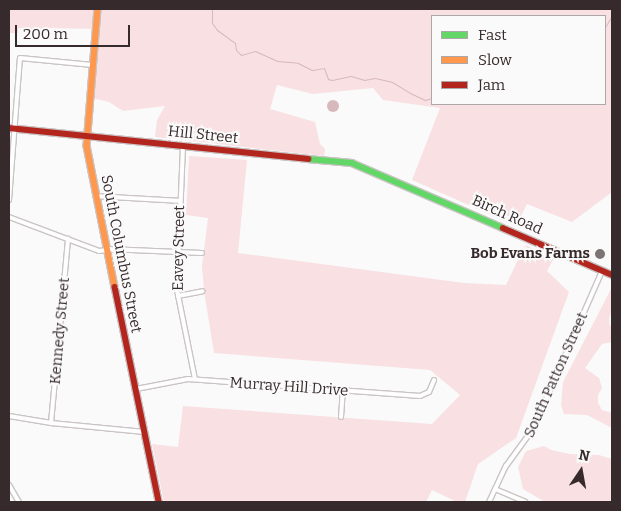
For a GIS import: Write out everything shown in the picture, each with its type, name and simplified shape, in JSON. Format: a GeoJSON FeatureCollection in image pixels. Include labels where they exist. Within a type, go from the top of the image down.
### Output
{"type":"FeatureCollection","features":[{"type":"Feature","properties":{"kind":"street","name":"South Columbus Street"},"geometry":{"type":"LineString","coordinates":[[98,9],[87,136],[96,196],[159,502]]}},
{"type":"Feature","properties":{"kind":"street"},"geometry":{"type":"LineString","coordinates":[[9,200],[12,128],[20,58],[93,65]]}},
{"type":"Feature","properties":{"kind":"street","name":"Hill Street"},"geometry":{"type":"LineString","coordinates":[[12,128],[346,162],[392,179]]}},
{"type":"Feature","properties":{"kind":"street","name":"Eavey Street"},"geometry":{"type":"LineString","coordinates":[[183,146],[177,282],[178,296],[196,379]]}},
{"type":"Feature","properties":{"kind":"street","name":"Birch Road"},"geometry":{"type":"LineString","coordinates":[[392,179],[612,275]]}},
{"type":"Feature","properties":{"kind":"street"},"geometry":{"type":"LineString","coordinates":[[96,196],[180,201]]}},
{"type":"Feature","properties":{"kind":"street"},"geometry":{"type":"LineString","coordinates":[[9,217],[99,252],[107,249],[202,253]]}},
{"type":"Feature","properties":{"kind":"street","name":"Kennedy Street"},"geometry":{"type":"LineString","coordinates":[[51,423],[68,239]]}},
{"type":"Feature","properties":{"kind":"street","name":"South Patton Street"},"geometry":{"type":"LineString","coordinates":[[489,502],[506,466],[530,436],[602,271]]}},
{"type":"Feature","properties":{"kind":"street"},"geometry":{"type":"LineString","coordinates":[[178,296],[203,291]]}},
{"type":"Feature","properties":{"kind":"street","name":"Murray Hill Drive"},"geometry":{"type":"LineString","coordinates":[[136,389],[176,380],[196,379],[420,396],[429,392],[434,380]]}},
{"type":"Feature","properties":{"kind":"street"},"geometry":{"type":"LineString","coordinates":[[341,417],[343,390]]}},
{"type":"Feature","properties":{"kind":"street"},"geometry":{"type":"LineString","coordinates":[[9,416],[51,423],[145,432]]}},
{"type":"Feature","properties":{"kind":"street"},"geometry":{"type":"LineString","coordinates":[[9,485],[19,502]]}},
{"type":"Feature","properties":{"kind":"street"},"geometry":{"type":"LineString","coordinates":[[495,489],[525,502]]}},
{"type":"Feature","properties":{"kind":"shaded area"},"geometry":{"type":"Polygon","coordinates":[[[612,9],[612,192],[572,222],[527,204],[516,226],[412,180],[440,108],[383,100],[373,88],[313,94],[277,85],[270,109],[315,122],[320,144],[325,149],[324,156],[155,137],[157,120],[165,106],[123,111],[109,102],[92,98],[98,29],[48,28],[27,31],[27,28],[18,28],[18,33],[9,33],[9,10],[612,9]]]}},
{"type":"Feature","properties":{"kind":"shaded area"},"geometry":{"type":"Polygon","coordinates":[[[333,100],[339,106],[333,112],[327,106],[333,100]]]}},
{"type":"Feature","properties":{"kind":"shaded area"},"geometry":{"type":"Polygon","coordinates":[[[189,156],[247,160],[238,253],[464,283],[506,285],[525,245],[554,258],[547,271],[569,292],[516,438],[478,464],[465,502],[457,502],[432,490],[426,502],[164,502],[152,444],[178,447],[183,406],[432,424],[460,395],[430,370],[214,353],[202,266],[208,218],[186,215],[189,156]]]}},
{"type":"Feature","properties":{"kind":"shaded area"},"geometry":{"type":"Polygon","coordinates":[[[612,287],[612,310],[609,318],[610,326],[612,326],[612,342],[602,344],[585,368],[599,378],[602,388],[598,395],[598,403],[602,410],[612,413],[612,428],[587,415],[564,414],[561,405],[563,382],[612,287]]]}},
{"type":"Feature","properties":{"kind":"shaded area"},"geometry":{"type":"Polygon","coordinates":[[[544,446],[551,450],[570,454],[599,455],[612,459],[612,502],[545,502],[523,489],[518,467],[526,451],[544,446]]]}},
{"type":"Feature","properties":{"kind":"waterway"},"geometry":{"type":"LineString","coordinates":[[212,9],[212,23],[217,30],[235,43],[236,50],[241,55],[255,51],[277,61],[298,63],[312,70],[324,68],[328,79],[332,80],[351,76],[364,80],[375,78],[392,82],[425,100],[431,98]]}},
{"type":"Feature","properties":{"kind":"waterway"},"geometry":{"type":"LineString","coordinates":[[606,25],[612,16]]}},
{"type":"Feature","properties":{"kind":"traffic: fast"},"geometry":{"type":"LineString","coordinates":[[308,159],[352,163],[503,228]]}},
{"type":"Feature","properties":{"kind":"traffic: slow"},"geometry":{"type":"LineString","coordinates":[[98,9],[87,146],[115,287]]}},
{"type":"Feature","properties":{"kind":"traffic: jam"},"geometry":{"type":"LineString","coordinates":[[9,128],[308,159]]}},
{"type":"Feature","properties":{"kind":"traffic: jam"},"geometry":{"type":"LineString","coordinates":[[503,228],[612,275]]}},
{"type":"Feature","properties":{"kind":"traffic: jam"},"geometry":{"type":"LineString","coordinates":[[115,287],[159,502]]}},
{"type":"Feature","properties":{"kind":"place","name":"Bob Evans Farms"},"geometry":{"type":"Point","coordinates":[600,254]}}]}
